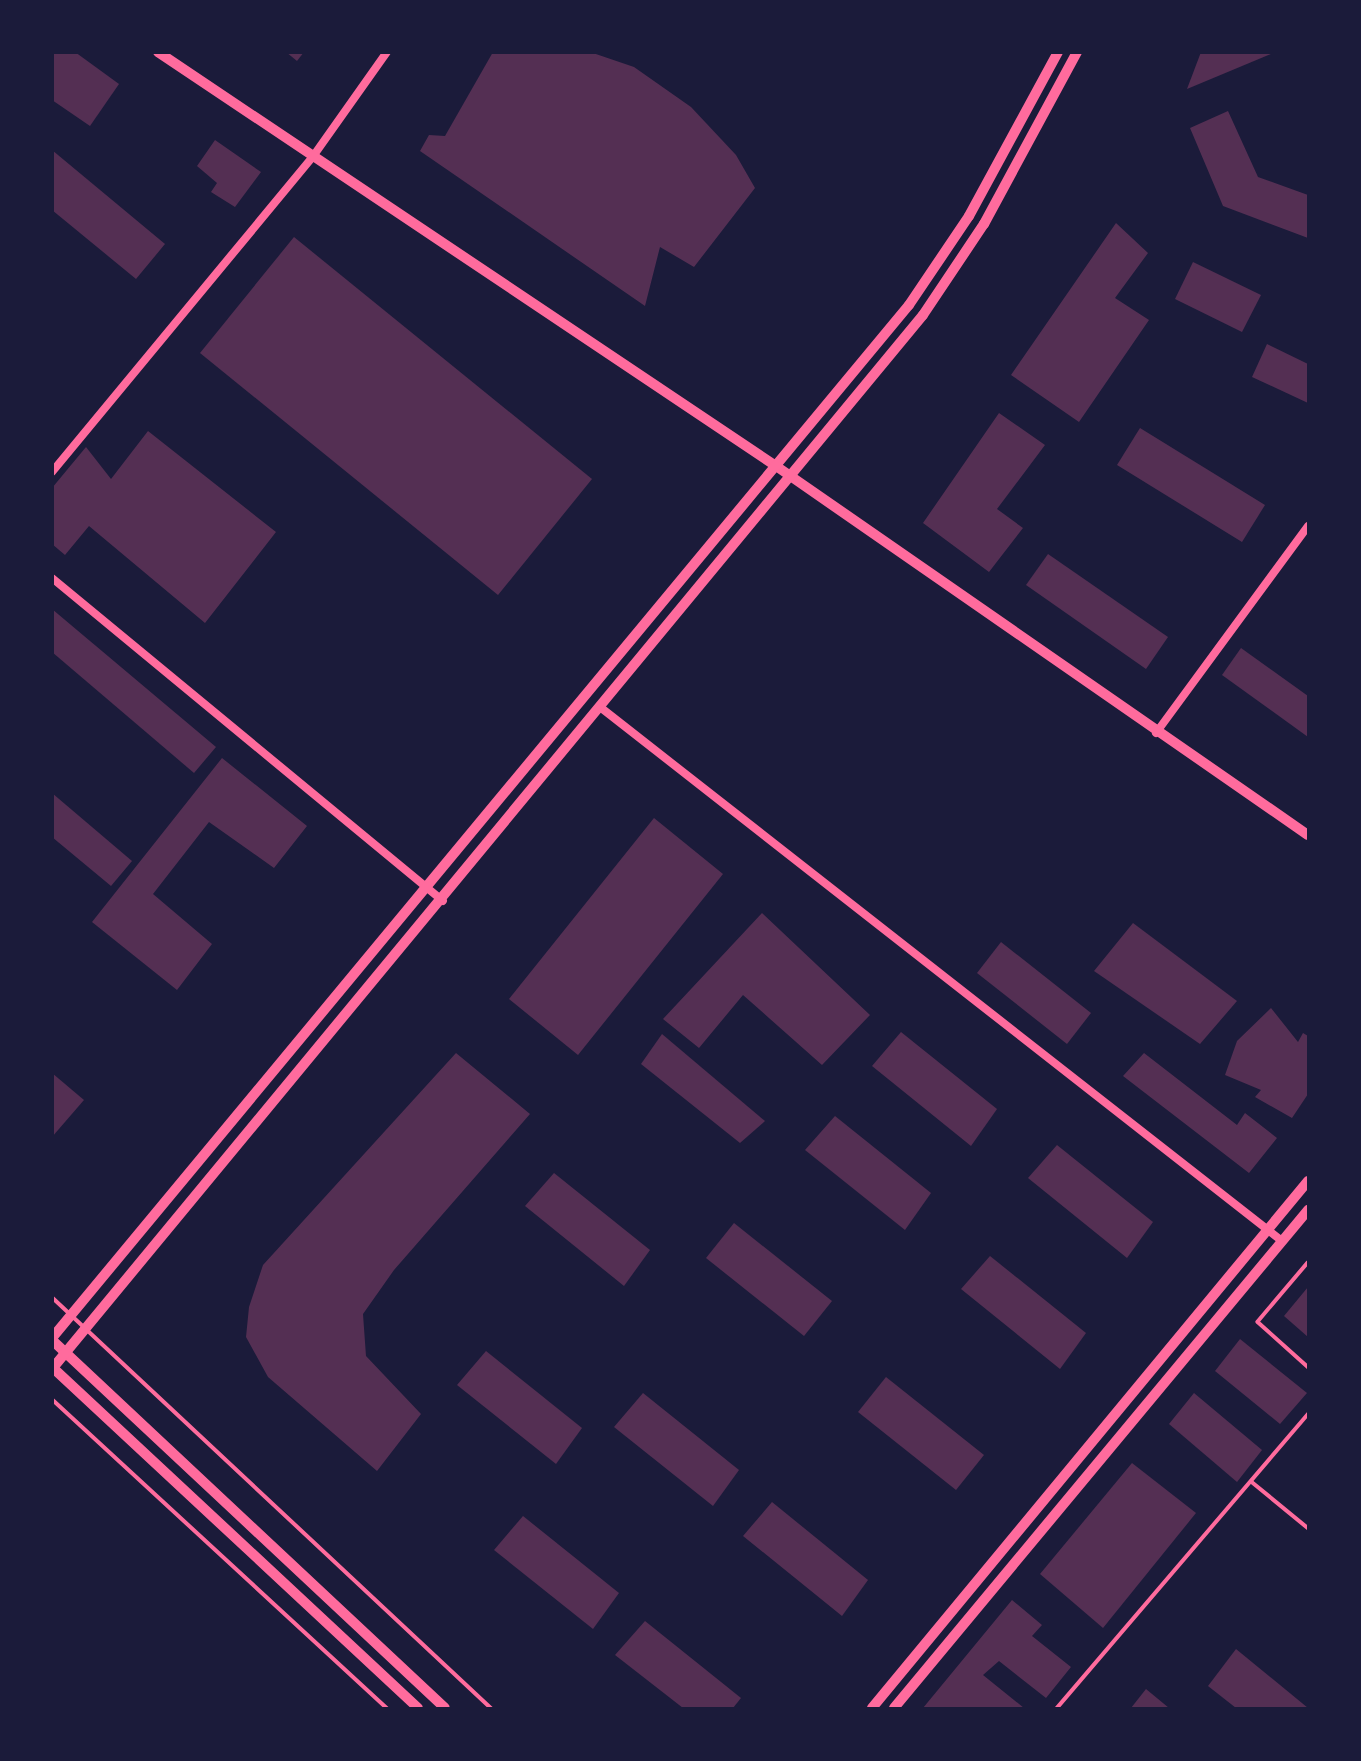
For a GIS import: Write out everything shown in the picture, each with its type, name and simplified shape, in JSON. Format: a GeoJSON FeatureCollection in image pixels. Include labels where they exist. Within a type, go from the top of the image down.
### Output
{"type":"FeatureCollection","features":[{"type":"Feature","properties":{"kind":"main road"},"geometry":{"type":"LineString","coordinates":[[158,52],[255,121],[314,155],[776,466],[1156,733],[1308,835]]}},
{"type":"Feature","properties":{"kind":"main road"},"geometry":{"type":"LineString","coordinates":[[445,1709],[52,1339],[776,466],[932,272],[969,216],[1058,52]]}},
{"type":"Feature","properties":{"kind":"main road"},"geometry":{"type":"LineString","coordinates":[[418,1709],[53,1368],[443,901],[922,315],[985,224],[1077,52]]}},
{"type":"Feature","properties":{"kind":"main road"},"geometry":{"type":"LineString","coordinates":[[872,1709],[1308,1181]]}},
{"type":"Feature","properties":{"kind":"main road"},"geometry":{"type":"LineString","coordinates":[[894,1709],[1308,1210]]}},
{"type":"Feature","properties":{"kind":"street"},"geometry":{"type":"LineString","coordinates":[[52,472],[314,155],[387,52]]}},
{"type":"Feature","properties":{"kind":"street"},"geometry":{"type":"LineString","coordinates":[[1156,733],[1308,526]]}},
{"type":"Feature","properties":{"kind":"street"},"geometry":{"type":"LineString","coordinates":[[52,578],[443,901]]}},
{"type":"Feature","properties":{"kind":"street"},"geometry":{"type":"LineString","coordinates":[[600,707],[1282,1241]]}},
{"type":"Feature","properties":{"kind":"lane"},"geometry":{"type":"LineString","coordinates":[[1308,1263],[1258,1322],[1308,1367]]}},
{"type":"Feature","properties":{"kind":"lane"},"geometry":{"type":"LineString","coordinates":[[52,1297],[491,1709]]}},
{"type":"Feature","properties":{"kind":"lane"},"geometry":{"type":"LineString","coordinates":[[52,1399],[387,1709]]}},
{"type":"Feature","properties":{"kind":"lane"},"geometry":{"type":"LineString","coordinates":[[1056,1709],[1308,1414]]}},
{"type":"Feature","properties":{"kind":"lane"},"geometry":{"type":"LineString","coordinates":[[1252,1482],[1308,1528]]}},
{"type":"Feature","properties":{"kind":"building"},"geometry":{"type":"Polygon","coordinates":[[[52,52],[75,52],[119,84],[90,126],[52,100],[52,52]]]}},
{"type":"Feature","properties":{"kind":"building"},"geometry":{"type":"Polygon","coordinates":[[[286,52],[304,52],[297,61],[286,52]]]}},
{"type":"Feature","properties":{"kind":"building"},"geometry":{"type":"Polygon","coordinates":[[[493,52],[590,52],[634,67],[691,107],[736,155],[755,188],[694,267],[660,247],[645,306],[420,151],[429,135],[445,136],[493,52]]]}},
{"type":"Feature","properties":{"kind":"building"},"geometry":{"type":"Polygon","coordinates":[[[1201,52],[1273,52],[1273,53],[1187,89],[1201,52]]]}},
{"type":"Feature","properties":{"kind":"building"},"geometry":{"type":"Polygon","coordinates":[[[1228,111],[1258,177],[1308,195],[1308,238],[1223,206],[1190,128],[1228,111]]]}},
{"type":"Feature","properties":{"kind":"building"},"geometry":{"type":"Polygon","coordinates":[[[215,140],[261,172],[235,207],[211,192],[217,183],[197,166],[215,140]]]}},
{"type":"Feature","properties":{"kind":"building"},"geometry":{"type":"Polygon","coordinates":[[[52,150],[165,244],[136,279],[52,210],[52,150]]]}},
{"type":"Feature","properties":{"kind":"building"},"geometry":{"type":"Polygon","coordinates":[[[1116,223],[1148,253],[1115,298],[1149,320],[1079,422],[1011,375],[1116,223]]]}},
{"type":"Feature","properties":{"kind":"building"},"geometry":{"type":"Polygon","coordinates":[[[294,237],[592,479],[498,595],[200,353],[294,237]]]}},
{"type":"Feature","properties":{"kind":"building"},"geometry":{"type":"Polygon","coordinates":[[[1193,262],[1261,295],[1242,332],[1175,299],[1193,262]]]}},
{"type":"Feature","properties":{"kind":"building"},"geometry":{"type":"Polygon","coordinates":[[[1267,344],[1308,364],[1308,403],[1252,377],[1267,344]]]}},
{"type":"Feature","properties":{"kind":"building"},"geometry":{"type":"Polygon","coordinates":[[[999,413],[1045,445],[997,509],[1023,528],[989,572],[923,523],[999,413]]]}},
{"type":"Feature","properties":{"kind":"building"},"geometry":{"type":"Polygon","coordinates":[[[1140,428],[1265,505],[1242,542],[1117,465],[1140,428]]]}},
{"type":"Feature","properties":{"kind":"building"},"geometry":{"type":"Polygon","coordinates":[[[148,431],[276,532],[205,623],[89,526],[65,555],[52,544],[52,488],[86,447],[111,479],[148,431]]]}},
{"type":"Feature","properties":{"kind":"building"},"geometry":{"type":"Polygon","coordinates":[[[1048,554],[1168,637],[1146,669],[1026,585],[1048,554]]]}},
{"type":"Feature","properties":{"kind":"building"},"geometry":{"type":"Polygon","coordinates":[[[52,609],[216,747],[194,773],[52,652],[52,609]]]}},
{"type":"Feature","properties":{"kind":"building"},"geometry":{"type":"Polygon","coordinates":[[[1241,648],[1308,696],[1308,737],[1222,675],[1241,648]]]}},
{"type":"Feature","properties":{"kind":"building"},"geometry":{"type":"Polygon","coordinates":[[[222,758],[307,826],[274,868],[209,822],[153,894],[212,944],[177,990],[92,922],[222,758]]]}},
{"type":"Feature","properties":{"kind":"building"},"geometry":{"type":"Polygon","coordinates":[[[52,793],[132,861],[111,886],[52,837],[52,793]]]}},
{"type":"Feature","properties":{"kind":"building"},"geometry":{"type":"Polygon","coordinates":[[[654,818],[723,874],[578,1055],[509,999],[654,818]]]}},
{"type":"Feature","properties":{"kind":"building"},"geometry":{"type":"Polygon","coordinates":[[[762,913],[870,1015],[822,1065],[743,995],[699,1048],[663,1019],[762,913]]]}},
{"type":"Feature","properties":{"kind":"building"},"geometry":{"type":"Polygon","coordinates":[[[1133,923],[1237,1001],[1200,1044],[1094,971],[1133,923]]]}},
{"type":"Feature","properties":{"kind":"building"},"geometry":{"type":"Polygon","coordinates":[[[1001,942],[1091,1013],[1067,1044],[977,973],[1001,942]]]}},
{"type":"Feature","properties":{"kind":"building"},"geometry":{"type":"Polygon","coordinates":[[[1271,1008],[1298,1042],[1303,1033],[1308,1036],[1308,1094],[1292,1118],[1255,1097],[1261,1090],[1225,1075],[1237,1041],[1271,1008]]]}},
{"type":"Feature","properties":{"kind":"building"},"geometry":{"type":"Polygon","coordinates":[[[901,1032],[997,1109],[971,1146],[872,1066],[901,1032]]]}},
{"type":"Feature","properties":{"kind":"building"},"geometry":{"type":"Polygon","coordinates":[[[662,1034],[765,1121],[740,1143],[641,1064],[662,1034]]]}},
{"type":"Feature","properties":{"kind":"building"},"geometry":{"type":"Polygon","coordinates":[[[456,1053],[530,1114],[394,1270],[363,1314],[366,1356],[421,1414],[377,1471],[268,1377],[246,1337],[249,1307],[263,1265],[456,1053]]]}},
{"type":"Feature","properties":{"kind":"building"},"geometry":{"type":"Polygon","coordinates":[[[1144,1053],[1237,1125],[1245,1113],[1277,1138],[1249,1173],[1123,1076],[1144,1053]]]}},
{"type":"Feature","properties":{"kind":"building"},"geometry":{"type":"Polygon","coordinates":[[[52,1073],[84,1100],[52,1137],[52,1073]]]}},
{"type":"Feature","properties":{"kind":"building"},"geometry":{"type":"Polygon","coordinates":[[[835,1116],[931,1193],[905,1230],[805,1150],[835,1116]]]}},
{"type":"Feature","properties":{"kind":"building"},"geometry":{"type":"Polygon","coordinates":[[[1057,1145],[1153,1222],[1127,1258],[1028,1178],[1057,1145]]]}},
{"type":"Feature","properties":{"kind":"building"},"geometry":{"type":"Polygon","coordinates":[[[554,1173],[650,1250],[624,1286],[525,1206],[554,1173]]]}},
{"type":"Feature","properties":{"kind":"building"},"geometry":{"type":"Polygon","coordinates":[[[734,1223],[832,1301],[804,1336],[706,1258],[734,1223]]]}},
{"type":"Feature","properties":{"kind":"building"},"geometry":{"type":"Polygon","coordinates":[[[990,1256],[1086,1333],[1060,1369],[961,1289],[990,1256]]]}},
{"type":"Feature","properties":{"kind":"building"},"geometry":{"type":"Polygon","coordinates":[[[1308,1287],[1308,1337],[1284,1316],[1308,1287]]]}},
{"type":"Feature","properties":{"kind":"building"},"geometry":{"type":"Polygon","coordinates":[[[1240,1339],[1307,1393],[1280,1424],[1215,1371],[1240,1339]]]}},
{"type":"Feature","properties":{"kind":"building"},"geometry":{"type":"Polygon","coordinates":[[[486,1351],[582,1428],[556,1464],[457,1385],[486,1351]]]}},
{"type":"Feature","properties":{"kind":"building"},"geometry":{"type":"Polygon","coordinates":[[[886,1377],[984,1455],[956,1490],[858,1412],[886,1377]]]}},
{"type":"Feature","properties":{"kind":"building"},"geometry":{"type":"Polygon","coordinates":[[[643,1393],[739,1470],[713,1506],[614,1427],[643,1393]]]}},
{"type":"Feature","properties":{"kind":"building"},"geometry":{"type":"Polygon","coordinates":[[[1194,1393],[1262,1450],[1237,1482],[1169,1424],[1194,1393]]]}},
{"type":"Feature","properties":{"kind":"building"},"geometry":{"type":"Polygon","coordinates":[[[1132,1463],[1196,1513],[1103,1628],[1040,1574],[1132,1463]]]}},
{"type":"Feature","properties":{"kind":"building"},"geometry":{"type":"Polygon","coordinates":[[[772,1502],[868,1580],[842,1616],[743,1536],[772,1502]]]}},
{"type":"Feature","properties":{"kind":"building"},"geometry":{"type":"Polygon","coordinates":[[[523,1516],[619,1593],[593,1629],[494,1550],[523,1516]]]}},
{"type":"Feature","properties":{"kind":"building"},"geometry":{"type":"Polygon","coordinates":[[[1012,1600],[1042,1625],[1032,1636],[1071,1667],[1046,1698],[999,1661],[983,1675],[1024,1708],[923,1708],[1012,1600]]]}},
{"type":"Feature","properties":{"kind":"building"},"geometry":{"type":"Polygon","coordinates":[[[645,1621],[741,1698],[733,1708],[683,1708],[615,1655],[645,1621]]]}},
{"type":"Feature","properties":{"kind":"building"},"geometry":{"type":"Polygon","coordinates":[[[1236,1649],[1308,1708],[1236,1708],[1208,1686],[1236,1649]]]}},
{"type":"Feature","properties":{"kind":"building"},"geometry":{"type":"Polygon","coordinates":[[[1146,1689],[1169,1708],[1131,1708],[1146,1689]]]}}]}
